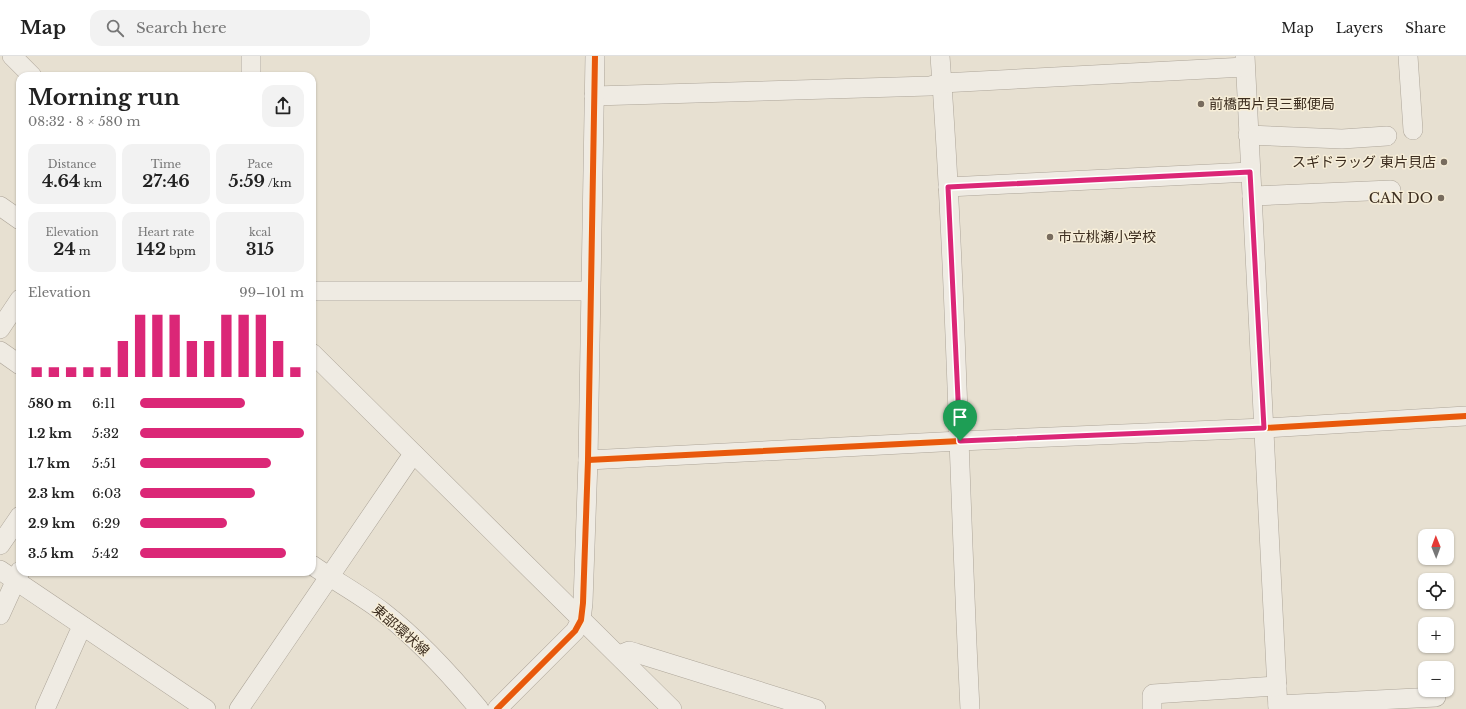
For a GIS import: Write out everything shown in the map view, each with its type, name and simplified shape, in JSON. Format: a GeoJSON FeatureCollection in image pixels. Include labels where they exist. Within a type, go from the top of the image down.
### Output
{"type":"FeatureCollection","features":[{"type":"Feature","properties":{"kind":"street"},"geometry":{"type":"LineString","coordinates":[[12,56],[28,72]]}},
{"type":"Feature","properties":{"kind":"street"},"geometry":{"type":"LineString","coordinates":[[251,56],[252,72]]}},
{"type":"Feature","properties":{"kind":"street"},"geometry":{"type":"LineString","coordinates":[[497,709],[575,631],[581,620],[583,603],[588,460],[595,56]]}},
{"type":"Feature","properties":{"kind":"street"},"geometry":{"type":"LineString","coordinates":[[940,56],[960,441],[970,709]]}},
{"type":"Feature","properties":{"kind":"street"},"geometry":{"type":"LineString","coordinates":[[1408,56],[1413,130]]}},
{"type":"Feature","properties":{"kind":"street"},"geometry":{"type":"LineString","coordinates":[[594,96],[930,86],[942,82],[1245,62],[1278,700]]}},
{"type":"Feature","properties":{"kind":"street"},"geometry":{"type":"LineString","coordinates":[[1248,135],[1342,139],[1387,136]]}},
{"type":"Feature","properties":{"kind":"street"},"geometry":{"type":"LineString","coordinates":[[948,187],[1250,172]]}},
{"type":"Feature","properties":{"kind":"street"},"geometry":{"type":"LineString","coordinates":[[1252,196],[1391,190]]}},
{"type":"Feature","properties":{"kind":"street"},"geometry":{"type":"LineString","coordinates":[[0,206],[16,217]]}},
{"type":"Feature","properties":{"kind":"street"},"geometry":{"type":"LineString","coordinates":[[316,291],[590,291]]}},
{"type":"Feature","properties":{"kind":"street"},"geometry":{"type":"LineString","coordinates":[[0,329],[16,305]]}},
{"type":"Feature","properties":{"kind":"street"},"geometry":{"type":"LineString","coordinates":[[0,351],[16,362]]}},
{"type":"Feature","properties":{"kind":"street"},"geometry":{"type":"LineString","coordinates":[[316,357],[672,709]]}},
{"type":"Feature","properties":{"kind":"street"},"geometry":{"type":"LineString","coordinates":[[588,460],[960,441],[1264,428],[1466,416]]}},
{"type":"Feature","properties":{"kind":"street"},"geometry":{"type":"LineString","coordinates":[[239,709],[409,460],[415,455]]}},
{"type":"Feature","properties":{"kind":"street"},"geometry":{"type":"LineString","coordinates":[[0,545],[16,522]]}},
{"type":"Feature","properties":{"kind":"street","name":"東部環状線"},"geometry":{"type":"LineString","coordinates":[[316,568],[381,611],[401,627],[447,671],[479,709]]}},
{"type":"Feature","properties":{"kind":"street"},"geometry":{"type":"LineString","coordinates":[[0,570],[16,575]]}},
{"type":"Feature","properties":{"kind":"street"},"geometry":{"type":"LineString","coordinates":[[0,615],[18,576],[84,627],[206,709]]}},
{"type":"Feature","properties":{"kind":"street"},"geometry":{"type":"LineString","coordinates":[[45,709],[78,635],[84,627]]}},
{"type":"Feature","properties":{"kind":"street"},"geometry":{"type":"LineString","coordinates":[[618,656],[629,652],[636,653],[816,709]]}},
{"type":"Feature","properties":{"kind":"street"},"geometry":{"type":"LineString","coordinates":[[1152,709],[1153,694],[1278,700],[1436,697]]}},
{"type":"Feature","properties":{"kind":"cycle path"},"geometry":{"type":"LineString","coordinates":[[497,709],[575,631],[581,620],[583,603],[588,460],[595,56]]}},
{"type":"Feature","properties":{"kind":"cycle path"},"geometry":{"type":"LineString","coordinates":[[588,460],[960,441],[1264,428],[1466,416]]}},
{"type":"Feature","properties":{"kind":"place","name":"前橋西片貝三郵便局"},"geometry":{"type":"Point","coordinates":[1201,104]}},
{"type":"Feature","properties":{"kind":"place","name":"スギドラッグ 東片貝店"},"geometry":{"type":"Point","coordinates":[1444,162]}},
{"type":"Feature","properties":{"kind":"place","name":"CAN DO"},"geometry":{"type":"Point","coordinates":[1441,198]}},
{"type":"Feature","properties":{"kind":"place","name":"市立桃瀬小学校"},"geometry":{"type":"Point","coordinates":[1050,237]}},
{"type":"Feature","properties":{"kind":"route"},"geometry":{"type":"LineString","coordinates":[[1250,172],[1264,428],[960,441],[948,187],[1250,172]]}}]}
